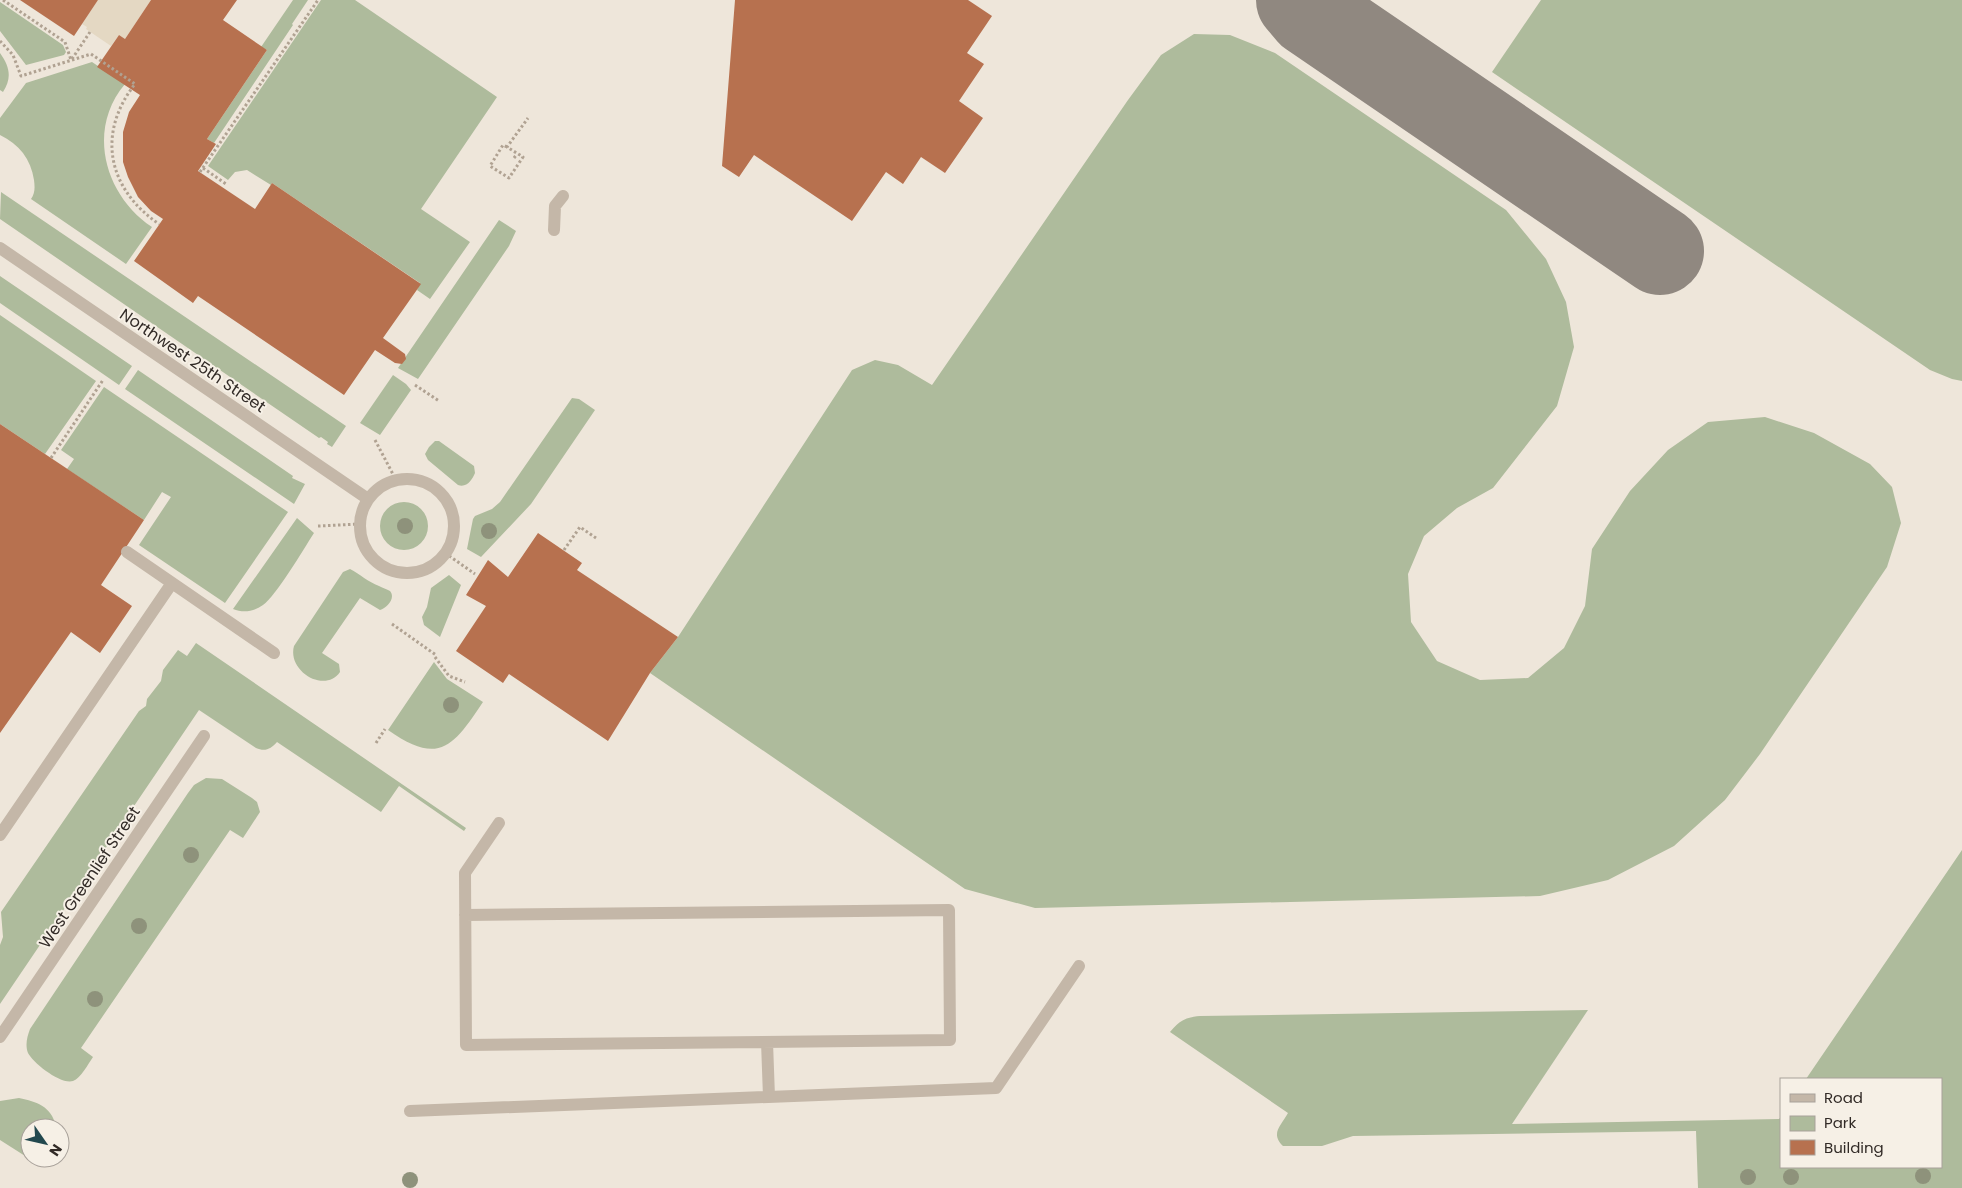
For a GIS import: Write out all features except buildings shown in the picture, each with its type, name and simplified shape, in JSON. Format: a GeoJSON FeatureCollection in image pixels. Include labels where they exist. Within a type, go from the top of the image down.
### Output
{"type":"FeatureCollection","features":[{"type":"Feature","properties":{"kind":"lane"},"geometry":{"type":"LineString","coordinates":[[554,230],[555,206],[562,196]]}},
{"type":"Feature","properties":{"kind":"lane","name":"Northwest 25th Street"},"geometry":{"type":"LineString","coordinates":[[0,248],[368,498]]}},
{"type":"Feature","properties":{"kind":"lane"},"geometry":{"type":"LineString","coordinates":[[411,478],[426,482],[438,491],[448,503],[454,518],[454,531],[445,553],[432,566],[419,572],[405,574],[390,571],[377,563],[367,552],[361,539],[359,524],[362,510],[368,498],[380,486],[396,480],[411,478]]}},
{"type":"Feature","properties":{"kind":"lane"},"geometry":{"type":"LineString","coordinates":[[127,552],[274,652]]}},
{"type":"Feature","properties":{"kind":"lane"},"geometry":{"type":"LineString","coordinates":[[0,835],[172,583]]}},
{"type":"Feature","properties":{"kind":"lane","name":"West Greenlief Street"},"geometry":{"type":"LineString","coordinates":[[0,1037],[204,736]]}},
{"type":"Feature","properties":{"kind":"lane"},"geometry":{"type":"LineString","coordinates":[[465,914],[949,910],[950,1040],[466,1045],[465,914],[465,873],[498,824]]}},
{"type":"Feature","properties":{"kind":"lane"},"geometry":{"type":"LineString","coordinates":[[410,1111],[996,1088],[1079,966]]}},
{"type":"Feature","properties":{"kind":"lane"},"geometry":{"type":"LineString","coordinates":[[767,1042],[769,1097]]}},
{"type":"Feature","properties":{"kind":"path"},"geometry":{"type":"LineString","coordinates":[[3,0],[64,42],[71,60]]}},
{"type":"Feature","properties":{"kind":"path"},"geometry":{"type":"LineString","coordinates":[[226,184],[202,170],[318,0]]}},
{"type":"Feature","properties":{"kind":"path"},"geometry":{"type":"LineString","coordinates":[[71,60],[90,32]]}},
{"type":"Feature","properties":{"kind":"path"},"geometry":{"type":"LineString","coordinates":[[0,41],[13,55],[21,76],[91,54],[135,84],[125,96],[114,121],[112,134],[113,160],[124,189],[143,212],[159,224]]}},
{"type":"Feature","properties":{"kind":"path"},"geometry":{"type":"LineString","coordinates":[[507,147],[528,118]]}},
{"type":"Feature","properties":{"kind":"path"},"geometry":{"type":"LineString","coordinates":[[503,145],[507,147],[523,157],[509,178],[490,166],[503,145]]}},
{"type":"Feature","properties":{"kind":"path"},"geometry":{"type":"LineString","coordinates":[[514,158],[517,154]]}},
{"type":"Feature","properties":{"kind":"path"},"geometry":{"type":"LineString","coordinates":[[51,458],[103,380]]}},
{"type":"Feature","properties":{"kind":"path"},"geometry":{"type":"LineString","coordinates":[[414,385],[439,401]]}},
{"type":"Feature","properties":{"kind":"path"},"geometry":{"type":"LineString","coordinates":[[375,440],[396,480]]}},
{"type":"Feature","properties":{"kind":"path"},"geometry":{"type":"LineString","coordinates":[[318,526],[359,524]]}},
{"type":"Feature","properties":{"kind":"path"},"geometry":{"type":"LineString","coordinates":[[564,550],[580,527],[596,538]]}},
{"type":"Feature","properties":{"kind":"path"},"geometry":{"type":"LineString","coordinates":[[445,553],[475,574]]}},
{"type":"Feature","properties":{"kind":"path"},"geometry":{"type":"LineString","coordinates":[[392,624],[435,656],[449,676],[465,682]]}},
{"type":"Feature","properties":{"kind":"path"},"geometry":{"type":"LineString","coordinates":[[376,743],[385,729]]}},
{"type":"Feature","properties":{"kind":"green space"},"geometry":{"type":"Polygon","coordinates":[[[293,0],[308,0],[214,143],[207,139],[267,50],[261,47],[293,0]]]}},
{"type":"Feature","properties":{"kind":"green space"},"geometry":{"type":"Polygon","coordinates":[[[321,0],[355,0],[497,97],[421,209],[470,242],[430,299],[417,290],[420,283],[272,183],[271,185],[247,170],[235,172],[228,180],[208,166],[321,0]]]}},
{"type":"Feature","properties":{"kind":"green space"},"geometry":{"type":"Polygon","coordinates":[[[1541,0],[1962,0],[1962,381],[1930,370],[1492,72],[1541,0]]]}},
{"type":"Feature","properties":{"kind":"green space"},"geometry":{"type":"Polygon","coordinates":[[[0,2],[63,45],[66,52],[64,55],[26,65],[0,31],[0,2]]]}},
{"type":"Feature","properties":{"kind":"green space"},"geometry":{"type":"Polygon","coordinates":[[[1194,34],[1230,35],[1275,53],[1506,210],[1546,259],[1566,302],[1574,347],[1557,406],[1493,488],[1457,508],[1424,536],[1408,574],[1411,622],[1437,661],[1480,680],[1528,678],[1564,648],[1585,606],[1592,549],[1630,491],[1668,450],[1708,422],[1765,417],[1814,433],[1870,464],[1892,487],[1901,523],[1887,567],[1760,754],[1725,800],[1674,846],[1608,880],[1540,896],[1035,908],[965,889],[650,673],[678,637],[852,370],[875,360],[898,365],[932,385],[1161,55],[1194,34]]]}},
{"type":"Feature","properties":{"kind":"green space"},"geometry":{"type":"Polygon","coordinates":[[[0,53],[9,72],[8,82],[3,92],[0,90],[0,53]]]}},
{"type":"Feature","properties":{"kind":"green space"},"geometry":{"type":"Polygon","coordinates":[[[92,62],[125,84],[113,102],[106,121],[104,141],[106,161],[122,198],[136,214],[152,227],[126,264],[31,199],[35,186],[30,165],[23,153],[13,143],[0,135],[0,118],[26,83],[92,62]]]}},
{"type":"Feature","properties":{"kind":"green space"},"geometry":{"type":"Polygon","coordinates":[[[1,192],[346,426],[332,447],[321,437],[319,438],[0,219],[1,192]]]}},
{"type":"Feature","properties":{"kind":"green space"},"geometry":{"type":"Polygon","coordinates":[[[499,220],[516,231],[509,246],[418,379],[398,368],[499,220]]]}},
{"type":"Feature","properties":{"kind":"green space"},"geometry":{"type":"Polygon","coordinates":[[[0,276],[132,366],[119,385],[0,303],[0,276]]]}},
{"type":"Feature","properties":{"kind":"green space"},"geometry":{"type":"Polygon","coordinates":[[[0,315],[96,381],[45,454],[0,424],[0,315]]]}},
{"type":"Feature","properties":{"kind":"green space"},"geometry":{"type":"Polygon","coordinates":[[[138,370],[293,476],[292,478],[305,484],[294,504],[125,389],[138,370]]]}},
{"type":"Feature","properties":{"kind":"green space"},"geometry":{"type":"Polygon","coordinates":[[[393,375],[411,390],[380,435],[360,423],[393,375]]]}},
{"type":"Feature","properties":{"kind":"green space"},"geometry":{"type":"Polygon","coordinates":[[[104,387],[288,512],[225,603],[139,545],[171,497],[162,492],[144,520],[67,469],[74,459],[61,450],[104,387]]]}},
{"type":"Feature","properties":{"kind":"green space"},"geometry":{"type":"Polygon","coordinates":[[[572,398],[579,399],[595,410],[531,504],[481,557],[467,549],[475,516],[492,509],[500,502],[572,398]]]}},
{"type":"Feature","properties":{"kind":"green space"},"geometry":{"type":"Polygon","coordinates":[[[435,441],[439,441],[474,466],[475,473],[469,483],[461,486],[458,485],[428,460],[425,454],[435,441]]]}},
{"type":"Feature","properties":{"kind":"green space"},"geometry":{"type":"Polygon","coordinates":[[[404,502],[413,504],[421,509],[426,517],[428,526],[426,535],[421,543],[413,548],[404,550],[395,548],[387,543],[382,535],[380,526],[382,517],[387,509],[395,504],[404,502]]]}},
{"type":"Feature","properties":{"kind":"green space"},"geometry":{"type":"Polygon","coordinates":[[[297,518],[314,533],[282,583],[263,605],[256,609],[240,611],[233,609],[297,518]]]}},
{"type":"Feature","properties":{"kind":"green space"},"geometry":{"type":"Polygon","coordinates":[[[350,569],[390,591],[392,597],[388,605],[380,610],[360,598],[322,653],[339,664],[340,672],[326,681],[317,680],[309,677],[296,664],[293,655],[294,646],[343,572],[350,569]]]}},
{"type":"Feature","properties":{"kind":"green space"},"geometry":{"type":"Polygon","coordinates":[[[449,575],[461,585],[440,637],[424,625],[422,617],[427,607],[431,588],[449,575]]]}},
{"type":"Feature","properties":{"kind":"green space"},"geometry":{"type":"Polygon","coordinates":[[[196,643],[466,828],[464,831],[399,786],[381,812],[277,742],[268,749],[256,748],[199,710],[0,1004],[0,945],[3,937],[1,912],[139,711],[146,706],[147,699],[161,681],[163,670],[178,650],[187,656],[196,643]]]}},
{"type":"Feature","properties":{"kind":"green space"},"geometry":{"type":"Polygon","coordinates":[[[434,662],[447,679],[483,702],[463,730],[453,740],[433,749],[420,747],[405,741],[388,730],[434,662]]]}},
{"type":"Feature","properties":{"kind":"green space"},"geometry":{"type":"Polygon","coordinates":[[[206,778],[222,779],[257,802],[260,812],[243,838],[230,830],[81,1048],[93,1057],[82,1074],[73,1081],[55,1077],[41,1067],[28,1053],[27,1041],[30,1029],[188,793],[194,785],[206,778]]]}},
{"type":"Feature","properties":{"kind":"green space"},"geometry":{"type":"Polygon","coordinates":[[[1962,850],[1962,1188],[1698,1188],[1696,1131],[1353,1136],[1322,1146],[1283,1146],[1277,1137],[1277,1133],[1288,1113],[1170,1032],[1183,1020],[1200,1016],[1588,1010],[1512,1124],[1780,1118],[1780,1168],[1942,1168],[1942,1078],[1807,1078],[1962,850]]]}},
{"type":"Feature","properties":{"kind":"green space"},"geometry":{"type":"Polygon","coordinates":[[[19,1098],[32,1101],[47,1109],[53,1118],[20,1118],[20,1153],[0,1140],[0,1101],[19,1098]]]}},
{"type":"Feature","properties":{"kind":"shaded area"},"geometry":{"type":"Polygon","coordinates":[[[98,0],[151,0],[125,39],[119,35],[111,46],[86,29],[87,27],[82,24],[98,0]]]}},
{"type":"Feature","properties":{"kind":"taxiway"},"geometry":{"type":"LineString","coordinates":[[1300,0],[1311,13],[1660,251]]}}]}
